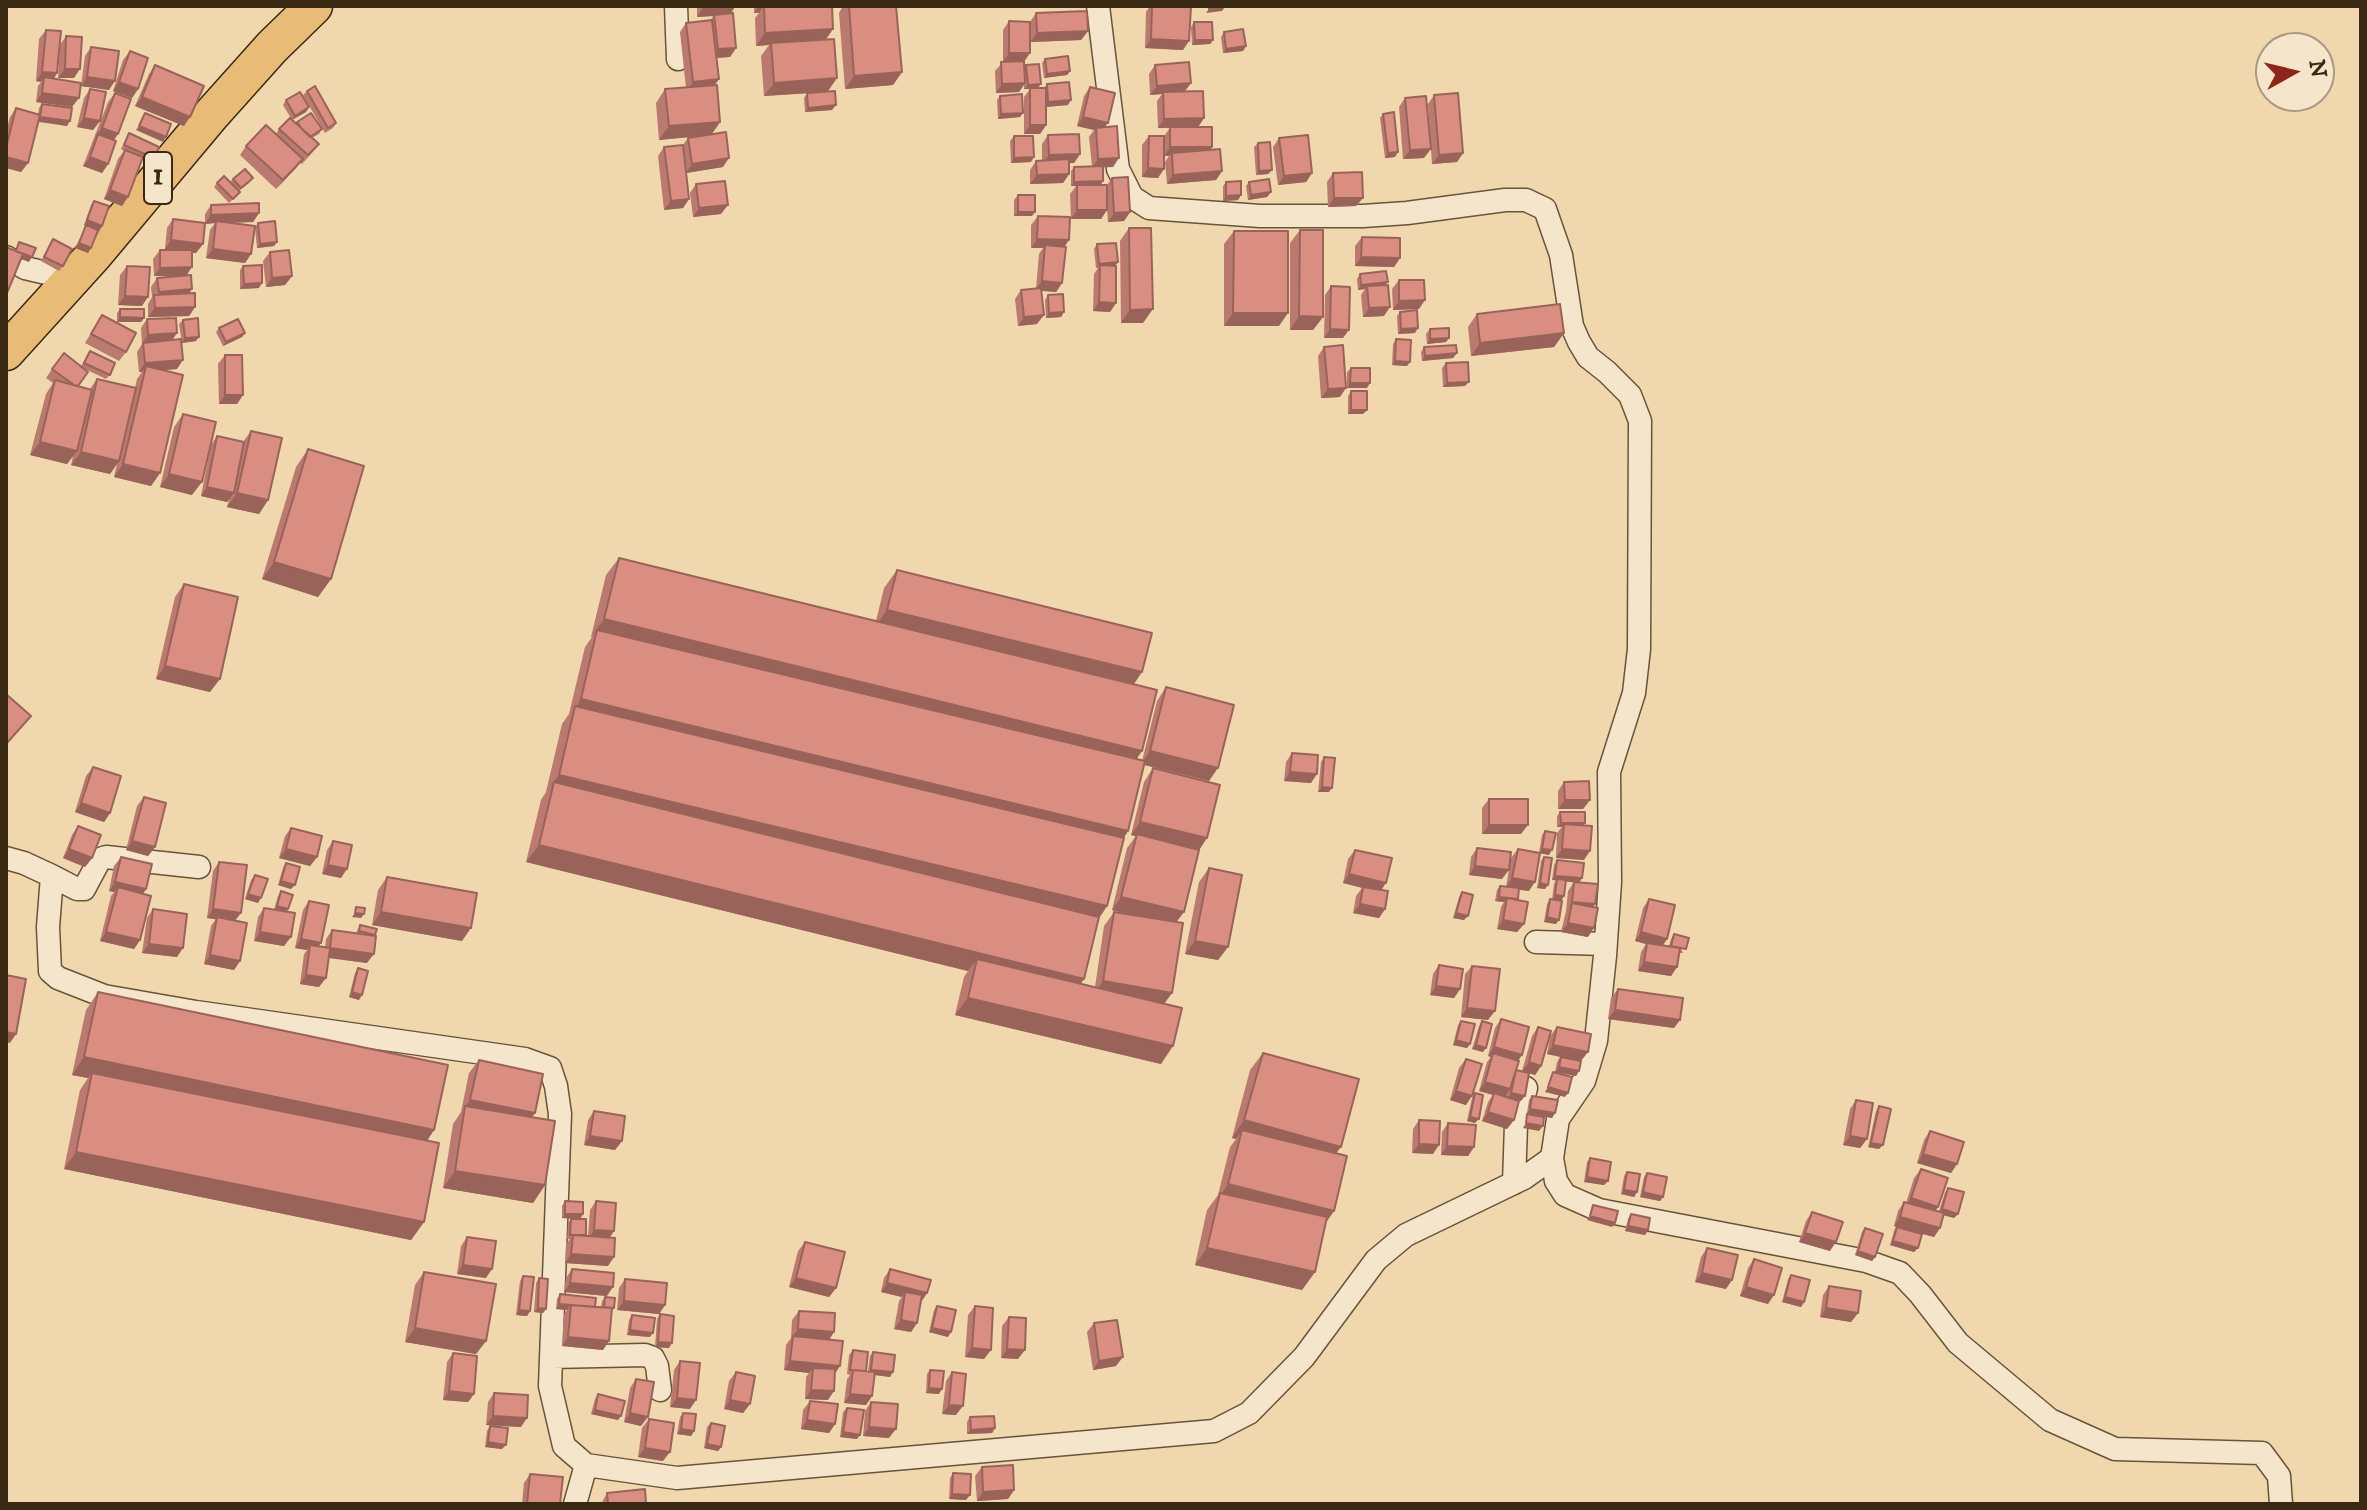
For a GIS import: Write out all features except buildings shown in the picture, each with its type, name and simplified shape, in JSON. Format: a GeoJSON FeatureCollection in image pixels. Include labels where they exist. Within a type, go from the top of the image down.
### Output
{"type":"FeatureCollection","features":[{"type":"Feature","properties":{"kind":"highway","name":"1"},"geometry":{"type":"LineString","coordinates":[[7,351],[222,103],[314,6]]}},
{"type":"Feature","properties":{"kind":"street"},"geometry":{"type":"LineString","coordinates":[[676,6],[678,59]]}},
{"type":"Feature","properties":{"kind":"street"},"geometry":{"type":"LineString","coordinates":[[1098,6],[1118,169],[1132,197],[1149,208],[1312,218],[1407,213],[1526,200],[1545,209],[1561,255],[1570,314],[1579,342],[1588,357],[1630,395],[1640,421],[1639,649],[1634,693],[1609,772],[1610,882],[1596,1041],[1584,1081],[1558,1119],[1552,1158],[1556,1181],[1565,1195],[1599,1210],[1866,1261],[1900,1273],[1958,1343],[2050,1420],[2115,1449],[2262,1453],[2279,1476],[2281,1504]]}},
{"type":"Feature","properties":{"kind":"street"},"geometry":{"type":"LineString","coordinates":[[6,257],[25,268],[72,279]]}},
{"type":"Feature","properties":{"kind":"street"},"geometry":{"type":"LineString","coordinates":[[6,858],[24,863],[77,889],[84,889],[100,859],[106,857],[199,867]]}},
{"type":"Feature","properties":{"kind":"street"},"geometry":{"type":"LineString","coordinates":[[52,876],[48,927],[50,971],[58,978],[104,996],[525,1059],[550,1068],[560,1114],[550,1386],[564,1446],[586,1465],[616,1471],[677,1478],[1214,1431],[1249,1413],[1280,1383],[1304,1357],[1376,1260],[1406,1235],[1514,1183],[1552,1158]]}},
{"type":"Feature","properties":{"kind":"street"},"geometry":{"type":"LineString","coordinates":[[1536,942],[1605,944]]}},
{"type":"Feature","properties":{"kind":"street"},"geometry":{"type":"LineString","coordinates":[[1514,1183],[1516,1125],[1526,1088]]}},
{"type":"Feature","properties":{"kind":"street"},"geometry":{"type":"LineString","coordinates":[[552,1357],[645,1355],[653,1358],[657,1366],[660,1390]]}},
{"type":"Feature","properties":{"kind":"street"},"geometry":{"type":"LineString","coordinates":[[575,1504],[586,1465]]}}]}
